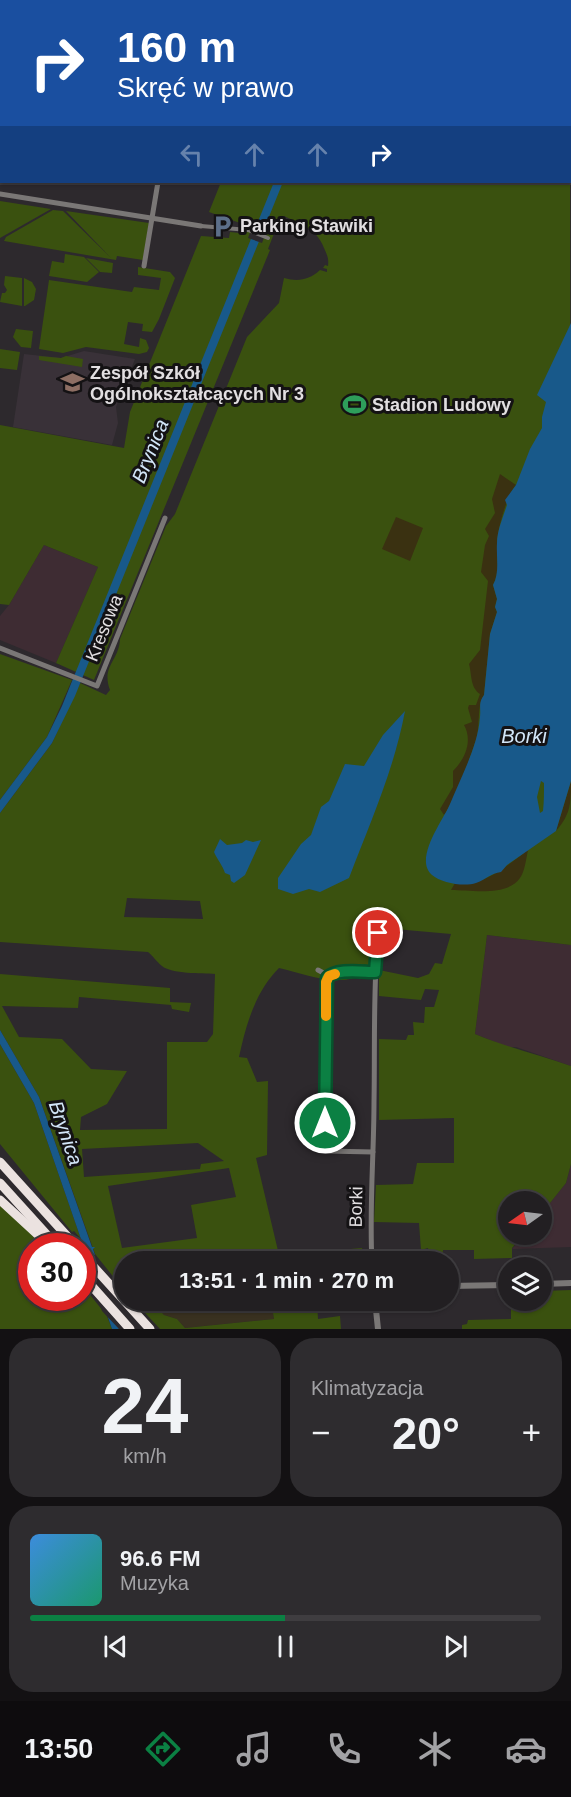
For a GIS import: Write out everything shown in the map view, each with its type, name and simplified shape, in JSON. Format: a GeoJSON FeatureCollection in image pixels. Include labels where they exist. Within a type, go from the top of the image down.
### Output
{"type":"FeatureCollection","features":[{"type":"Feature","properties":{"kind":"highway"},"geometry":{"type":"LineString","coordinates":[[0,1156],[16,1180]]}},
{"type":"Feature","properties":{"kind":"highway"},"geometry":{"type":"LineString","coordinates":[[0,1162],[64,1233]]}},
{"type":"Feature","properties":{"kind":"highway"},"geometry":{"type":"LineString","coordinates":[[0,1183],[45,1233]]}},
{"type":"Feature","properties":{"kind":"highway"},"geometry":{"type":"LineString","coordinates":[[0,1200],[36,1233]]}},
{"type":"Feature","properties":{"kind":"highway"},"geometry":{"type":"LineString","coordinates":[[96,1269],[150,1329]]}},
{"type":"Feature","properties":{"kind":"highway"},"geometry":{"type":"LineString","coordinates":[[96,1290],[130,1329]]}},
{"type":"Feature","properties":{"kind":"street"},"geometry":{"type":"LineString","coordinates":[[144,266],[158,183]]}},
{"type":"Feature","properties":{"kind":"street"},"geometry":{"type":"LineString","coordinates":[[0,194],[201,226],[248,230],[268,238]]}},
{"type":"Feature","properties":{"kind":"street","name":"Kresowa"},"geometry":{"type":"LineString","coordinates":[[0,648],[97,686],[165,518]]}},
{"type":"Feature","properties":{"kind":"street","name":"Borki"},"geometry":{"type":"LineString","coordinates":[[371,1251],[370,1222],[375,972],[378,933]]}},
{"type":"Feature","properties":{"kind":"street"},"geometry":{"type":"LineString","coordinates":[[318,970],[329,976]]}},
{"type":"Feature","properties":{"kind":"street"},"geometry":{"type":"LineString","coordinates":[[373,1152],[326,1151],[326,982],[329,976],[336,973],[375,972]]}},
{"type":"Feature","properties":{"kind":"street"},"geometry":{"type":"LineString","coordinates":[[552,1284],[571,1283]]}},
{"type":"Feature","properties":{"kind":"street"},"geometry":{"type":"LineString","coordinates":[[459,1287],[498,1285]]}},
{"type":"Feature","properties":{"kind":"street"},"geometry":{"type":"LineString","coordinates":[[376,1311],[378,1329]]}},
{"type":"Feature","properties":{"kind":"shaded area","name":"Zespół Szkół Ogólnokształcących Nr 3"},"geometry":{"type":"Polygon","coordinates":[[[84,351],[135,359],[116,407],[118,423],[112,445],[13,427],[24,354],[61,358],[84,351]]]}},
{"type":"Feature","properties":{"kind":"shaded area"},"geometry":{"type":"Polygon","coordinates":[[[44,545],[98,567],[56,663],[0,640],[0,616],[9,605],[44,545]]]}},
{"type":"Feature","properties":{"kind":"shaded area"},"geometry":{"type":"Polygon","coordinates":[[[487,935],[571,945],[571,1066],[516,1047],[507,1047],[475,1034],[487,935]]]}},
{"type":"Feature","properties":{"kind":"shaded area"},"geometry":{"type":"Polygon","coordinates":[[[571,1164],[571,1247],[512,1249],[515,1245],[552,1245],[552,1200],[566,1183],[571,1164]]]}},
{"type":"Feature","properties":{"kind":"shaded area"},"geometry":{"type":"Polygon","coordinates":[[[160,1311],[273,1311],[274,1319],[185,1328],[177,1319],[164,1315],[160,1311]]]}},
{"type":"Feature","properties":{"kind":"green space"},"geometry":{"type":"Polygon","coordinates":[[[221,183],[570,183],[571,945],[487,935],[475,1034],[571,1066],[571,1164],[566,1183],[552,1200],[552,1191],[498,1191],[498,1245],[515,1245],[512,1248],[512,1257],[474,1259],[474,1250],[428,1251],[428,1248],[421,1250],[419,1223],[374,1222],[376,1185],[413,1184],[417,1163],[454,1163],[454,1118],[379,1120],[379,1039],[406,1040],[408,1035],[414,1035],[413,1022],[424,1023],[425,1007],[434,1007],[439,990],[425,989],[421,1000],[379,996],[379,970],[418,978],[429,974],[435,963],[442,964],[451,934],[384,928],[368,972],[347,980],[336,980],[313,977],[279,968],[258,998],[248,1021],[239,1057],[247,1058],[257,1082],[268,1081],[267,1155],[256,1158],[278,1251],[114,1251],[114,1278],[96,1255],[96,1233],[88,1233],[39,1097],[0,1030],[0,974],[170,988],[170,1002],[191,1003],[189,1012],[172,1009],[171,1005],[79,997],[78,1008],[2,1006],[19,1037],[62,1039],[91,1069],[127,1071],[107,1104],[81,1117],[80,1130],[167,1129],[167,1042],[207,1042],[213,1034],[215,974],[166,969],[148,952],[0,942],[0,813],[52,743],[80,683],[106,695],[110,690],[109,669],[117,653],[120,639],[166,526],[175,514],[247,337],[279,303],[284,278],[303,279],[320,270],[327,272],[327,269],[323,268],[325,265],[328,266],[328,259],[321,241],[308,228],[284,216],[278,231],[275,231],[268,249],[270,250],[94,680],[56,663],[98,567],[44,545],[9,605],[0,604],[0,425],[124,448],[130,412],[201,236],[229,238],[230,232],[239,233],[240,223],[209,212],[221,183]],[[127,898],[124,917],[203,919],[200,901],[127,898]],[[198,1143],[82,1149],[84,1177],[200,1169],[201,1164],[224,1161],[198,1143]],[[229,1168],[108,1186],[122,1248],[197,1238],[191,1205],[236,1197],[229,1168]]]}},
{"type":"Feature","properties":{"kind":"green space"},"geometry":{"type":"Polygon","coordinates":[[[0,201],[51,209],[0,238],[0,201]]]}},
{"type":"Feature","properties":{"kind":"green space"},"geometry":{"type":"Polygon","coordinates":[[[53,210],[63,211],[111,258],[66,211],[149,223],[143,260],[117,256],[116,260],[4,241],[6,237],[53,210]]]}},
{"type":"Feature","properties":{"kind":"green space"},"geometry":{"type":"Polygon","coordinates":[[[65,254],[84,257],[99,272],[87,282],[49,276],[52,261],[64,263],[65,254]]]}},
{"type":"Feature","properties":{"kind":"green space"},"geometry":{"type":"Polygon","coordinates":[[[86,258],[113,263],[112,273],[100,272],[86,258]]]}},
{"type":"Feature","properties":{"kind":"green space"},"geometry":{"type":"Polygon","coordinates":[[[138,267],[170,272],[175,278],[152,332],[142,331],[143,324],[128,322],[124,344],[139,347],[140,338],[146,340],[149,348],[147,352],[139,354],[86,347],[63,353],[39,349],[49,280],[132,292],[134,287],[159,290],[161,278],[138,275],[138,267]]]}},
{"type":"Feature","properties":{"kind":"green space"},"geometry":{"type":"Polygon","coordinates":[[[5,276],[22,278],[22,306],[0,302],[2,293],[7,290],[4,285],[5,276]]]}},
{"type":"Feature","properties":{"kind":"green space"},"geometry":{"type":"Polygon","coordinates":[[[24,278],[32,282],[36,289],[34,300],[25,306],[24,306],[24,278]]]}},
{"type":"Feature","properties":{"kind":"green space"},"geometry":{"type":"Polygon","coordinates":[[[16,329],[33,331],[31,348],[21,347],[13,337],[16,329]]]}},
{"type":"Feature","properties":{"kind":"green space"},"geometry":{"type":"Polygon","coordinates":[[[0,349],[20,352],[17,370],[0,368],[0,349]]]}},
{"type":"Feature","properties":{"kind":"green space"},"geometry":{"type":"Polygon","coordinates":[[[39,356],[61,358],[66,356],[83,359],[82,367],[39,360],[39,356]]]}},
{"type":"Feature","properties":{"kind":"green space"},"geometry":{"type":"Polygon","coordinates":[[[0,654],[72,680],[47,737],[0,800],[0,654]]]}},
{"type":"Feature","properties":{"kind":"green space"},"geometry":{"type":"Polygon","coordinates":[[[0,1044],[34,1103],[79,1233],[72,1232],[0,1144],[0,1044]]]}},
{"type":"Feature","properties":{"kind":"green space"},"geometry":{"type":"Polygon","coordinates":[[[0,1204],[30,1233],[18,1233],[18,1311],[96,1311],[96,1302],[107,1316],[112,1329],[0,1329],[0,1204]]]}},
{"type":"Feature","properties":{"kind":"green space"},"geometry":{"type":"Polygon","coordinates":[[[362,1248],[363,1251],[326,1251],[362,1248]]]}},
{"type":"Feature","properties":{"kind":"green space"},"geometry":{"type":"Polygon","coordinates":[[[571,1290],[571,1329],[462,1329],[462,1325],[467,1324],[468,1320],[511,1319],[511,1311],[552,1311],[552,1291],[571,1290]]]}},
{"type":"Feature","properties":{"kind":"green space"},"geometry":{"type":"Polygon","coordinates":[[[143,1311],[160,1311],[164,1315],[177,1319],[185,1328],[274,1319],[273,1311],[318,1311],[318,1319],[340,1316],[341,1329],[160,1329],[143,1311]]]}},
{"type":"Feature","properties":{"kind":"sand"},"geometry":{"type":"Polygon","coordinates":[[[500,474],[516,485],[506,504],[497,538],[497,570],[493,585],[497,599],[495,607],[497,612],[490,634],[484,695],[480,704],[475,744],[444,815],[440,809],[453,787],[453,771],[461,761],[468,743],[464,725],[472,722],[468,708],[469,705],[476,705],[480,694],[473,684],[469,664],[480,650],[488,581],[481,572],[485,545],[489,536],[485,529],[495,513],[492,499],[500,474]]]}},
{"type":"Feature","properties":{"kind":"sand"},"geometry":{"type":"Polygon","coordinates":[[[396,517],[423,528],[410,561],[382,549],[396,517]]]}},
{"type":"Feature","properties":{"kind":"sand"},"geometry":{"type":"Polygon","coordinates":[[[571,781],[569,807],[565,819],[556,831],[571,781]]]}},
{"type":"Feature","properties":{"kind":"sand"},"geometry":{"type":"Polygon","coordinates":[[[528,850],[520,878],[507,888],[488,891],[451,890],[455,883],[465,884],[485,879],[528,850]]]}},
{"type":"Feature","properties":{"kind":"water"},"geometry":{"type":"Polygon","coordinates":[[[274,183],[283,183],[75,696],[52,743],[0,813],[0,800],[47,737],[62,706],[274,183]]]}},
{"type":"Feature","properties":{"kind":"water","name":"Borki"},"geometry":{"type":"Polygon","coordinates":[[[571,323],[571,781],[556,831],[507,865],[501,872],[476,883],[465,885],[441,880],[432,875],[427,868],[426,859],[432,839],[468,761],[479,728],[480,703],[484,695],[490,634],[497,612],[495,607],[497,599],[493,585],[497,570],[498,534],[507,505],[505,500],[516,485],[530,449],[542,428],[546,402],[537,395],[571,323]],[[541,781],[537,797],[540,813],[543,811],[544,783],[541,781]]]}},
{"type":"Feature","properties":{"kind":"water"},"geometry":{"type":"Polygon","coordinates":[[[405,711],[388,775],[349,878],[320,892],[309,889],[293,894],[278,889],[278,878],[301,844],[311,835],[321,807],[329,801],[345,764],[364,766],[383,735],[405,711]]]}},
{"type":"Feature","properties":{"kind":"water"},"geometry":{"type":"Polygon","coordinates":[[[220,839],[227,845],[242,843],[246,840],[253,842],[261,840],[245,875],[234,883],[230,875],[225,873],[214,852],[220,839]]]}},
{"type":"Feature","properties":{"kind":"water"},"geometry":{"type":"Polygon","coordinates":[[[0,1030],[39,1097],[87,1233],[79,1233],[34,1103],[0,1044],[0,1030]]]}},
{"type":"Feature","properties":{"kind":"water"},"geometry":{"type":"Polygon","coordinates":[[[96,1258],[119,1329],[112,1329],[96,1283],[96,1258]]]}},
{"type":"Feature","properties":{"kind":"pier"},"geometry":{"type":"Polygon","coordinates":[[[253,225],[267,230],[262,243],[248,238],[253,225]]]}},
{"type":"Feature","properties":{"kind":"pier"},"geometry":{"type":"Polygon","coordinates":[[[96,1256],[100,1261],[114,1304],[114,1311],[116,1311],[122,1329],[119,1329],[102,1311],[96,1293],[96,1256]]]}},
{"type":"Feature","properties":{"kind":"slow traffic"},"geometry":{"type":"LineString","coordinates":[[326,1016],[326,982],[331,974],[335,974]]}},
{"type":"Feature","properties":{"kind":"place","name":"Parking Stawiki"},"geometry":{"type":"Point","coordinates":[222,226]}},
{"type":"Feature","properties":{"kind":"place","name":"Zespół Szkół Ogólnokształcących Nr 3"},"geometry":{"type":"Point","coordinates":[72,383]}},
{"type":"Feature","properties":{"kind":"place","name":"Stadion Ludowy"},"geometry":{"type":"Point","coordinates":[354,405]}},
{"type":"Feature","properties":{"kind":"route"},"geometry":{"type":"LineString","coordinates":[[325,1123],[327,978],[336,973],[375,972],[378,933]]}},
{"type":"Feature","properties":{"kind":"water label","name":"Brynica"},"geometry":{"type":"Point","coordinates":[150,451]}},
{"type":"Feature","properties":{"kind":"water label","name":"Brynica"},"geometry":{"type":"Point","coordinates":[66,1133]}}]}
